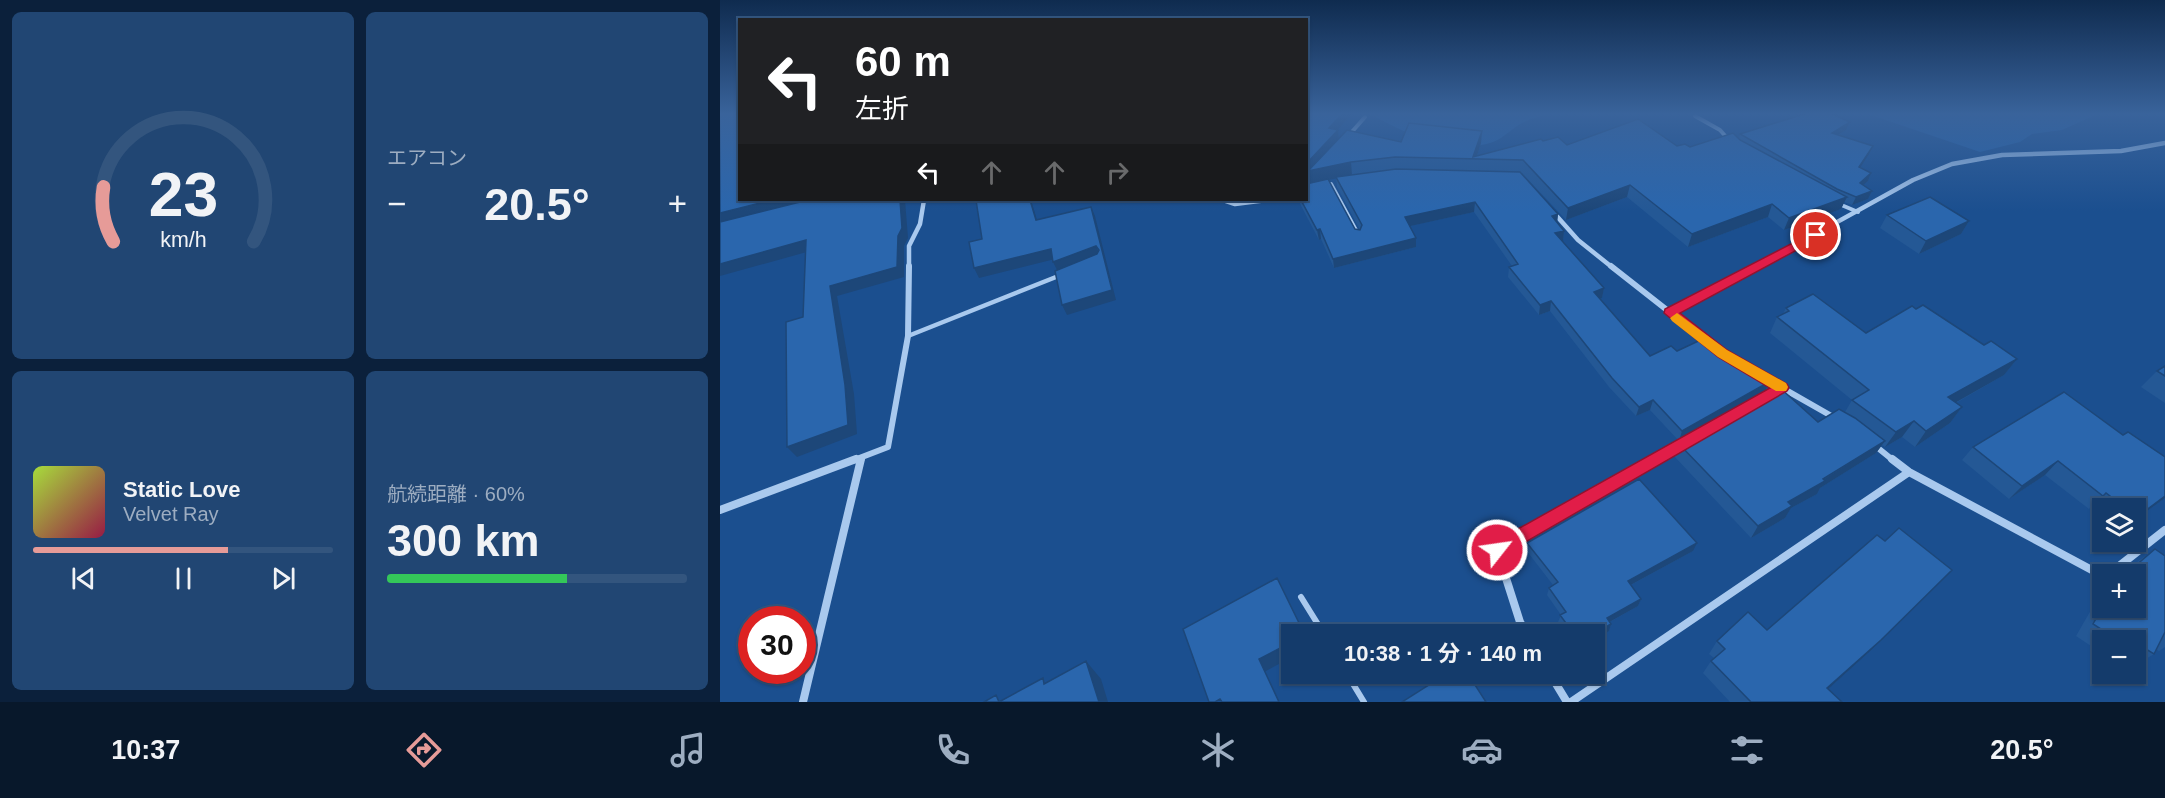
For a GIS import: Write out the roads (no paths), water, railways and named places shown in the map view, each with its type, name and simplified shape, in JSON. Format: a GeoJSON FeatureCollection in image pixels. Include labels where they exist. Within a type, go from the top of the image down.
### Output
{"type":"FeatureCollection","features":[{"type":"Feature","properties":{"kind":"street"},"geometry":{"type":"LineString","coordinates":[[1670,313],[1913,180],[1952,164],[2002,155],[2121,151],[2150,146]]}},
{"type":"Feature","properties":{"kind":"street"},"geometry":{"type":"LineString","coordinates":[[1323,186],[1342,182]]}},
{"type":"Feature","properties":{"kind":"street"},"geometry":{"type":"LineString","coordinates":[[720,510],[888,447],[908,336],[909,246],[920,224],[924,201]]}},
{"type":"Feature","properties":{"kind":"street"},"geometry":{"type":"LineString","coordinates":[[1226,201],[1235,204],[1260,201]]}},
{"type":"Feature","properties":{"kind":"street"},"geometry":{"type":"LineString","coordinates":[[1550,209],[1578,240],[1714,347]]}},
{"type":"Feature","properties":{"kind":"street"},"geometry":{"type":"LineString","coordinates":[[1752,371],[1841,421]]}},
{"type":"Feature","properties":{"kind":"street"},"geometry":{"type":"LineString","coordinates":[[1772,393],[1782,388]]}},
{"type":"Feature","properties":{"kind":"street"},"geometry":{"type":"LineString","coordinates":[[1867,439],[1910,472],[2092,570]]}},
{"type":"Feature","properties":{"kind":"street"},"geometry":{"type":"LineString","coordinates":[[1521,624],[1497,550],[1690,440]]}},
{"type":"Feature","properties":{"kind":"street"},"geometry":{"type":"LineString","coordinates":[[803,702],[862,457]]}},
{"type":"Feature","properties":{"kind":"street"},"geometry":{"type":"LineString","coordinates":[[1557,684],[1569,702],[1910,472]]}},
{"type":"Feature","properties":{"kind":"street"},"geometry":{"type":"LineString","coordinates":[[2122,564],[2165,530]]}},
{"type":"Feature","properties":{"kind":"lane"},"geometry":{"type":"LineString","coordinates":[[1331,184],[1359,236]]}},
{"type":"Feature","properties":{"kind":"lane"},"geometry":{"type":"LineString","coordinates":[[1832,201],[1858,212]]}},
{"type":"Feature","properties":{"kind":"lane"},"geometry":{"type":"LineString","coordinates":[[908,336],[1068,272]]}},
{"type":"Feature","properties":{"kind":"lane"},"geometry":{"type":"LineString","coordinates":[[1301,597],[1318,624]]}},
{"type":"Feature","properties":{"kind":"lane"},"geometry":{"type":"LineString","coordinates":[[1353,684],[1364,702]]}}]}
